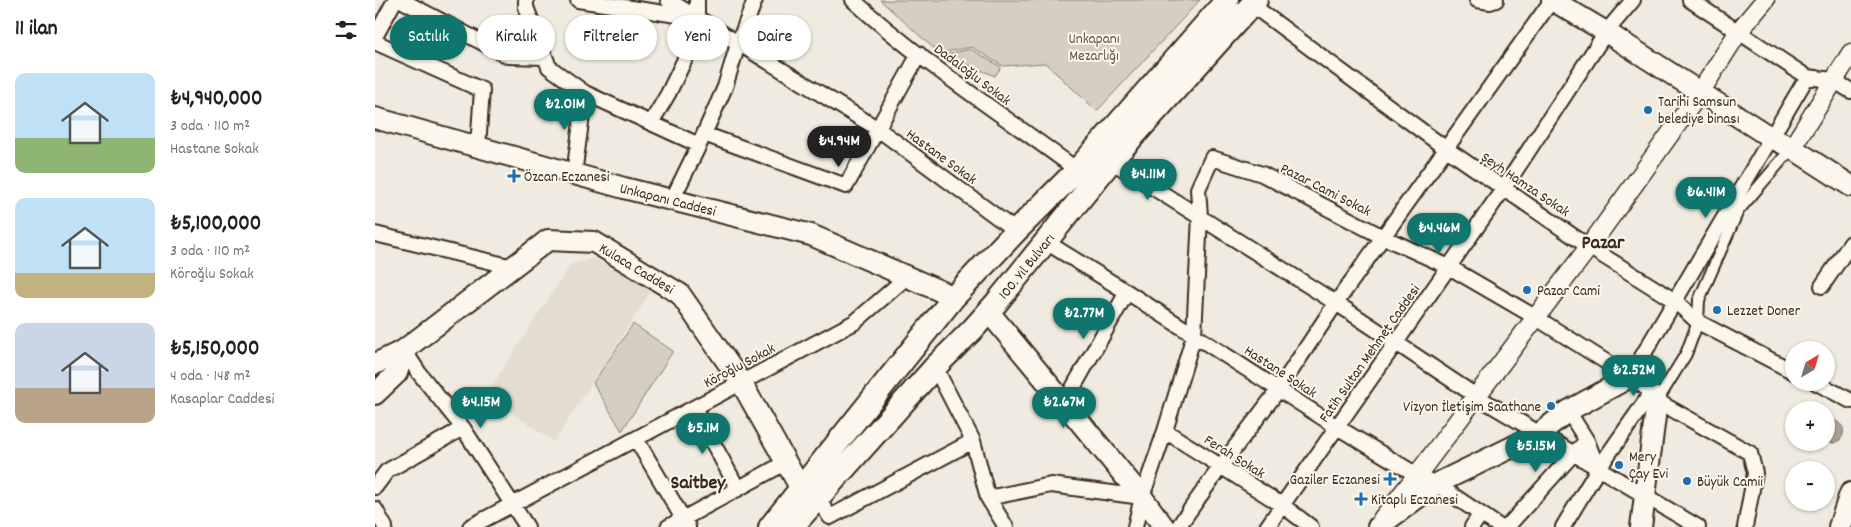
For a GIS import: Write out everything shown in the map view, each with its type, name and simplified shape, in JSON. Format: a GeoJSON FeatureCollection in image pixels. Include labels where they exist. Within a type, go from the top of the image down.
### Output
{"type":"FeatureCollection","features":[{"type":"Feature","properties":{"kind":"main road","name":"100. Yıl Bulvarı"},"geometry":{"type":"LineString","coordinates":[[805,511],[951,302],[1016,231],[1077,170],[1227,0]]}},
{"type":"Feature","properties":{"kind":"main road"},"geometry":{"type":"LineString","coordinates":[[1552,0],[1851,186]]}},
{"type":"Feature","properties":{"kind":"main road","name":"100. Yıl Bulvarı"},"geometry":{"type":"LineString","coordinates":[[770,527],[805,511],[935,367],[973,329],[1111,161],[1254,2]]}},
{"type":"Feature","properties":{"kind":"main road","name":"Unkapanı Caddesi"},"geometry":{"type":"LineString","coordinates":[[375,118],[574,174],[811,235],[907,276],[951,302]]}},
{"type":"Feature","properties":{"kind":"main road","name":"Kulaca Caddesi"},"geometry":{"type":"LineString","coordinates":[[375,364],[404,350],[548,240],[593,242],[680,294],[741,382],[785,463],[805,511]]}},
{"type":"Feature","properties":{"kind":"main road"},"geometry":{"type":"LineString","coordinates":[[971,279],[1164,527]]}},
{"type":"Feature","properties":{"kind":"main road"},"geometry":{"type":"LineString","coordinates":[[951,302],[973,329]]}},
{"type":"Feature","properties":{"kind":"main road"},"geometry":{"type":"LineString","coordinates":[[375,394],[397,373],[404,350]]}},
{"type":"Feature","properties":{"kind":"main road"},"geometry":{"type":"LineString","coordinates":[[1376,527],[1436,484],[1539,434],[1568,411],[1630,377]]}},
{"type":"Feature","properties":{"kind":"main road"},"geometry":{"type":"LineString","coordinates":[[1641,527],[1646,497],[1655,396]]}},
{"type":"Feature","properties":{"kind":"main road"},"geometry":{"type":"LineString","coordinates":[[1840,527],[1851,494]]}},
{"type":"Feature","properties":{"kind":"street"},"geometry":{"type":"LineString","coordinates":[[375,38],[395,0]]}},
{"type":"Feature","properties":{"kind":"street"},"geometry":{"type":"LineString","coordinates":[[401,0],[477,40]]}},
{"type":"Feature","properties":{"kind":"street"},"geometry":{"type":"LineString","coordinates":[[513,0],[526,4]]}},
{"type":"Feature","properties":{"kind":"street"},"geometry":{"type":"LineString","coordinates":[[578,0],[677,15]]}},
{"type":"Feature","properties":{"kind":"street","name":"Hastane Sokak"},"geometry":{"type":"LineString","coordinates":[[668,0],[692,15]]}},
{"type":"Feature","properties":{"kind":"street"},"geometry":{"type":"LineString","coordinates":[[697,0],[697,15]]}},
{"type":"Feature","properties":{"kind":"street"},"geometry":{"type":"LineString","coordinates":[[672,200],[725,87],[738,44],[755,0]]}},
{"type":"Feature","properties":{"kind":"street","name":"Dadaloğlu Sokak"},"geometry":{"type":"LineString","coordinates":[[853,0],[883,27],[970,94],[1077,170]]}},
{"type":"Feature","properties":{"kind":"street"},"geometry":{"type":"LineString","coordinates":[[1477,0],[1490,2],[1496,0]]}},
{"type":"Feature","properties":{"kind":"street"},"geometry":{"type":"LineString","coordinates":[[1177,527],[1279,390],[1336,303],[1552,0]]}},
{"type":"Feature","properties":{"kind":"street","name":"Fatih Sultan Mehmet Caddesi"},"geometry":{"type":"LineString","coordinates":[[1267,527],[1504,188],[1606,32],[1633,0]]}},
{"type":"Feature","properties":{"kind":"street"},"geometry":{"type":"LineString","coordinates":[[1690,0],[1807,77],[1833,80],[1851,91]]}},
{"type":"Feature","properties":{"kind":"street"},"geometry":{"type":"LineString","coordinates":[[1376,527],[1589,247],[1701,91],[1739,31],[1765,0]]}},
{"type":"Feature","properties":{"kind":"street","name":"Şeyh Hamza Sokak"},"geometry":{"type":"LineString","coordinates":[[1254,2],[1445,148],[1589,247],[1675,301],[1698,322],[1785,367]]}},
{"type":"Feature","properties":{"kind":"street","name":"Hastane Sokak"},"geometry":{"type":"LineString","coordinates":[[729,38],[878,129],[1016,231]]}},
{"type":"Feature","properties":{"kind":"street"},"geometry":{"type":"LineString","coordinates":[[375,42],[482,90],[478,147]]}},
{"type":"Feature","properties":{"kind":"street"},"geometry":{"type":"LineString","coordinates":[[1563,527],[1598,469],[1686,354],[1698,322],[1699,300],[1738,211],[1792,148],[1851,52]]}},
{"type":"Feature","properties":{"kind":"street"},"geometry":{"type":"LineString","coordinates":[[546,60],[549,67],[585,93],[651,123],[846,186],[919,54]]}},
{"type":"Feature","properties":{"kind":"street"},"geometry":{"type":"LineString","coordinates":[[651,123],[669,94],[685,60]]}},
{"type":"Feature","properties":{"kind":"street"},"geometry":{"type":"LineString","coordinates":[[1630,377],[1807,77]]}},
{"type":"Feature","properties":{"kind":"street"},"geometry":{"type":"LineString","coordinates":[[574,174],[585,93]]}},
{"type":"Feature","properties":{"kind":"street","name":"Pazar Cami Sokak"},"geometry":{"type":"LineString","coordinates":[[1200,216],[1198,189],[1212,158],[1261,174],[1449,267],[1535,318],[1630,377],[1655,396],[1750,453],[1755,473],[1745,527]]}},
{"type":"Feature","properties":{"kind":"street"},"geometry":{"type":"LineString","coordinates":[[1111,161],[1336,303],[1476,396],[1698,527]]}},
{"type":"Feature","properties":{"kind":"street"},"geometry":{"type":"LineString","coordinates":[[1135,527],[1142,497],[1165,431],[1194,335],[1200,216]]}},
{"type":"Feature","properties":{"kind":"street"},"geometry":{"type":"LineString","coordinates":[[375,234],[513,267]]}},
{"type":"Feature","properties":{"kind":"street","name":"Hastane Sokak"},"geometry":{"type":"LineString","coordinates":[[1046,242],[1337,427],[1417,475],[1436,484],[1500,527]]}},
{"type":"Feature","properties":{"kind":"street"},"geometry":{"type":"LineString","coordinates":[[1823,286],[1851,243]]}},
{"type":"Feature","properties":{"kind":"street","name":"Köroğlu Sokak"},"geometry":{"type":"LineString","coordinates":[[470,527],[855,322],[907,276]]}},
{"type":"Feature","properties":{"kind":"street"},"geometry":{"type":"LineString","coordinates":[[1065,402],[1127,292]]}},
{"type":"Feature","properties":{"kind":"street"},"geometry":{"type":"LineString","coordinates":[[404,350],[419,373],[463,428],[527,527]]}},
{"type":"Feature","properties":{"kind":"street"},"geometry":{"type":"LineString","coordinates":[[935,367],[973,441],[988,498],[1006,527]]}},
{"type":"Feature","properties":{"kind":"street"},"geometry":{"type":"LineString","coordinates":[[1831,391],[1851,402]]}},
{"type":"Feature","properties":{"kind":"street"},"geometry":{"type":"LineString","coordinates":[[694,408],[737,489]]}},
{"type":"Feature","properties":{"kind":"street"},"geometry":{"type":"LineString","coordinates":[[1568,411],[1587,441],[1598,469]]}},
{"type":"Feature","properties":{"kind":"street"},"geometry":{"type":"LineString","coordinates":[[375,487],[387,471],[463,428]]}},
{"type":"Feature","properties":{"kind":"street","name":"Ferah Sokak"},"geometry":{"type":"LineString","coordinates":[[1165,431],[1283,505],[1311,527]]}},
{"type":"Feature","properties":{"kind":"street"},"geometry":{"type":"LineString","coordinates":[[636,439],[686,523]]}},
{"type":"Feature","properties":{"kind":"street"},"geometry":{"type":"LineString","coordinates":[[805,511],[831,517],[973,441]]}},
{"type":"Feature","properties":{"kind":"street"},"geometry":{"type":"LineString","coordinates":[[1507,527],[1587,441]]}},
{"type":"Feature","properties":{"kind":"street"},"geometry":{"type":"LineString","coordinates":[[667,527],[686,523],[737,489],[785,463]]}},
{"type":"Feature","properties":{"kind":"street"},"geometry":{"type":"LineString","coordinates":[[988,498],[1051,485],[1142,497]]}},
{"type":"Feature","properties":{"kind":"street"},"geometry":{"type":"LineString","coordinates":[[375,509],[385,527]]}},
{"type":"Feature","properties":{"kind":"street"},"geometry":{"type":"LineString","coordinates":[[1472,527],[1481,515]]}},
{"type":"Feature","properties":{"kind":"shaded area"},"geometry":{"type":"Polygon","coordinates":[[[593,258],[653,288],[554,442],[486,395],[570,265],[593,258]]]}},
{"type":"Feature","properties":{"kind":"shaded area"},"geometry":{"type":"Polygon","coordinates":[[[1835,421],[1843,428],[1840,440],[1835,442],[1835,421]]]}},
{"type":"Feature","properties":{"kind":"green space","name":"Unkapanı Mezarlığı"},"geometry":{"type":"Polygon","coordinates":[[[880,0],[1200,0],[1097,111],[1045,63],[1003,66],[972,47],[939,53],[880,0]]]}},
{"type":"Feature","properties":{"kind":"green space"},"geometry":{"type":"Polygon","coordinates":[[[971,49],[1001,67],[995,76],[943,55],[971,49]]]}},
{"type":"Feature","properties":{"kind":"green space"},"geometry":{"type":"Polygon","coordinates":[[[633,324],[673,351],[622,431],[593,383],[633,324]]]}},
{"type":"Feature","properties":{"kind":"place","name":"Tarihi Samsun belediye binası"},"geometry":{"type":"Point","coordinates":[1648,110]}},
{"type":"Feature","properties":{"kind":"place","name":"Özcan Eczanesi"},"geometry":{"type":"Point","coordinates":[514,176]}},
{"type":"Feature","properties":{"kind":"place","name":"Pazar Cami"},"geometry":{"type":"Point","coordinates":[1527,290]}},
{"type":"Feature","properties":{"kind":"place","name":"Lezzet Doner"},"geometry":{"type":"Point","coordinates":[1717,310]}},
{"type":"Feature","properties":{"kind":"place","name":"Vizyon İletişim Saathane"},"geometry":{"type":"Point","coordinates":[1551,406]}},
{"type":"Feature","properties":{"kind":"place","name":"Mery Çay Evi"},"geometry":{"type":"Point","coordinates":[1619,465]}},
{"type":"Feature","properties":{"kind":"place","name":"Gaziler Eczanesi"},"geometry":{"type":"Point","coordinates":[1390,479]}},
{"type":"Feature","properties":{"kind":"place","name":"Büyük Camii"},"geometry":{"type":"Point","coordinates":[1687,481]}},
{"type":"Feature","properties":{"kind":"place","name":"Kitaplı Eczanesi"},"geometry":{"type":"Point","coordinates":[1361,499]}},
{"type":"Feature","properties":{"kind":"district","name":"Pazar"},"geometry":{"type":"Point","coordinates":[1603,241]}},
{"type":"Feature","properties":{"kind":"district","name":"Saitbey"},"geometry":{"type":"Point","coordinates":[698,481]}}]}
